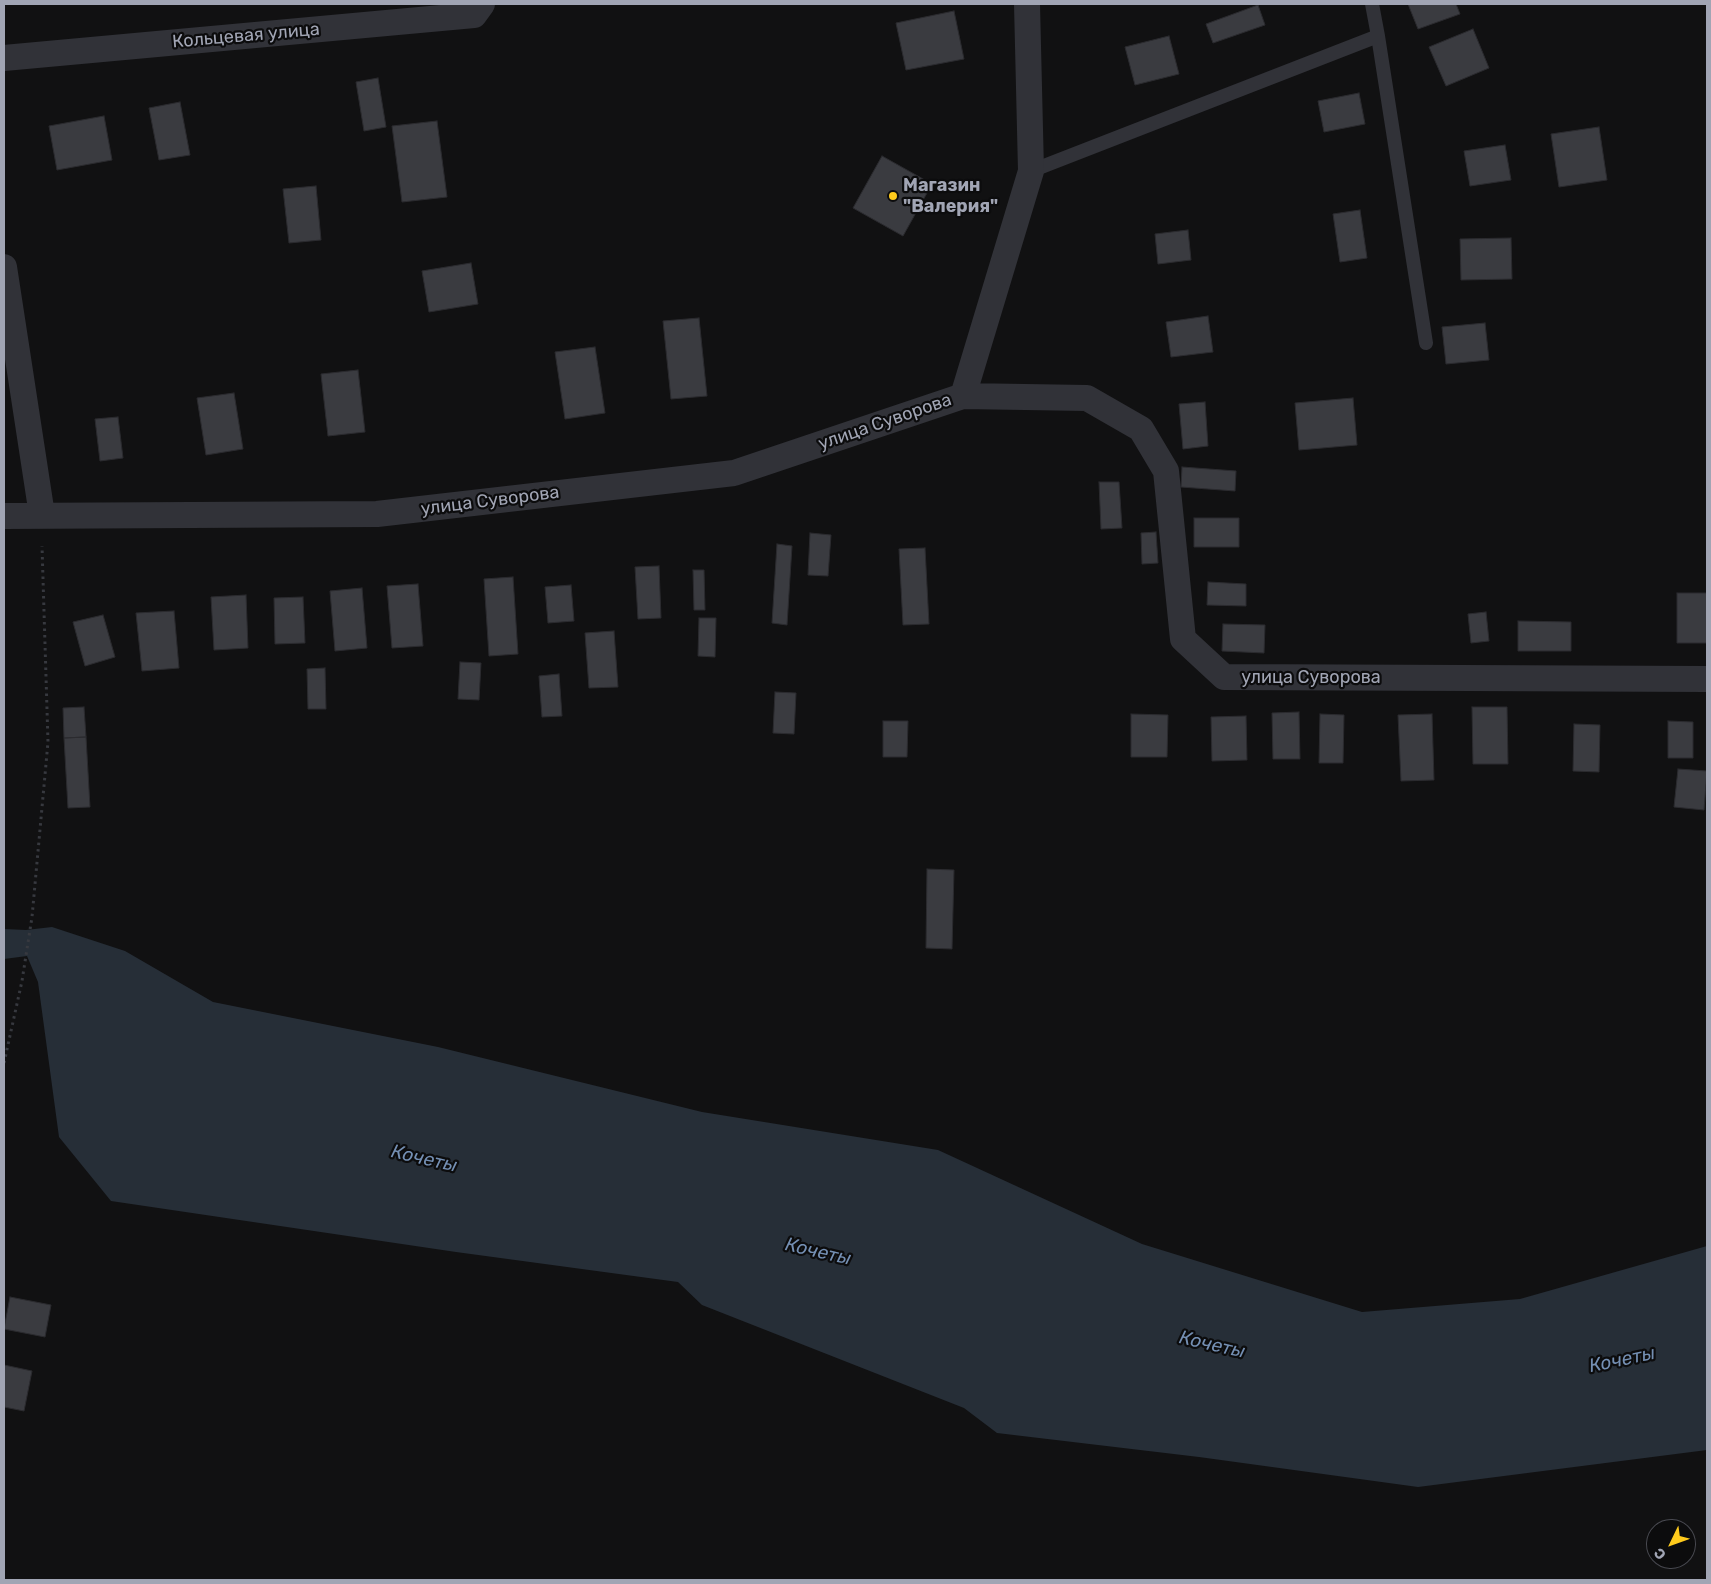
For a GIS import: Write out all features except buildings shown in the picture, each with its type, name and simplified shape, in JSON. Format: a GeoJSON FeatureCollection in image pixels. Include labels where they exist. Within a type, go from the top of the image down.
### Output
{"type":"FeatureCollection","features":[{"type":"Feature","properties":{"kind":"street","name":"Кольцевая улица"},"geometry":{"type":"LineString","coordinates":[[4,58],[474,15],[482,4]]}},
{"type":"Feature","properties":{"kind":"street","name":"улица Суворова"},"geometry":{"type":"LineString","coordinates":[[963,396],[1031,171],[1027,4]]}},
{"type":"Feature","properties":{"kind":"street"},"geometry":{"type":"LineString","coordinates":[[4,267],[42,515]]}},
{"type":"Feature","properties":{"kind":"street","name":"улица Суворова"},"geometry":{"type":"LineString","coordinates":[[4,516],[377,514],[734,473],[963,396],[1088,398],[1141,428],[1166,470],[1183,639],[1224,677],[1707,679]]}},
{"type":"Feature","properties":{"kind":"lane"},"geometry":{"type":"LineString","coordinates":[[1372,4],[1426,343]]}},
{"type":"Feature","properties":{"kind":"lane"},"geometry":{"type":"LineString","coordinates":[[1031,171],[1378,36]]}},
{"type":"Feature","properties":{"kind":"path"},"geometry":{"type":"LineString","coordinates":[[4,1063],[22,981],[32,917],[48,742],[42,515]]}},
{"type":"Feature","properties":{"kind":"water","name":"Кочеты"},"geometry":{"type":"Polygon","coordinates":[[[52,927],[125,951],[213,1002],[438,1047],[702,1112],[938,1150],[1142,1244],[1362,1312],[1520,1299],[1707,1246],[1707,1450],[1418,1487],[1199,1457],[997,1433],[964,1408],[702,1305],[678,1282],[456,1252],[111,1201],[59,1137],[38,982],[27,956],[4,959],[4,929],[26,930],[52,927]]]}},
{"type":"Feature","properties":{"kind":"place","name":"Магазин \"Валерия\""},"geometry":{"type":"Point","coordinates":[893,196]}}]}
